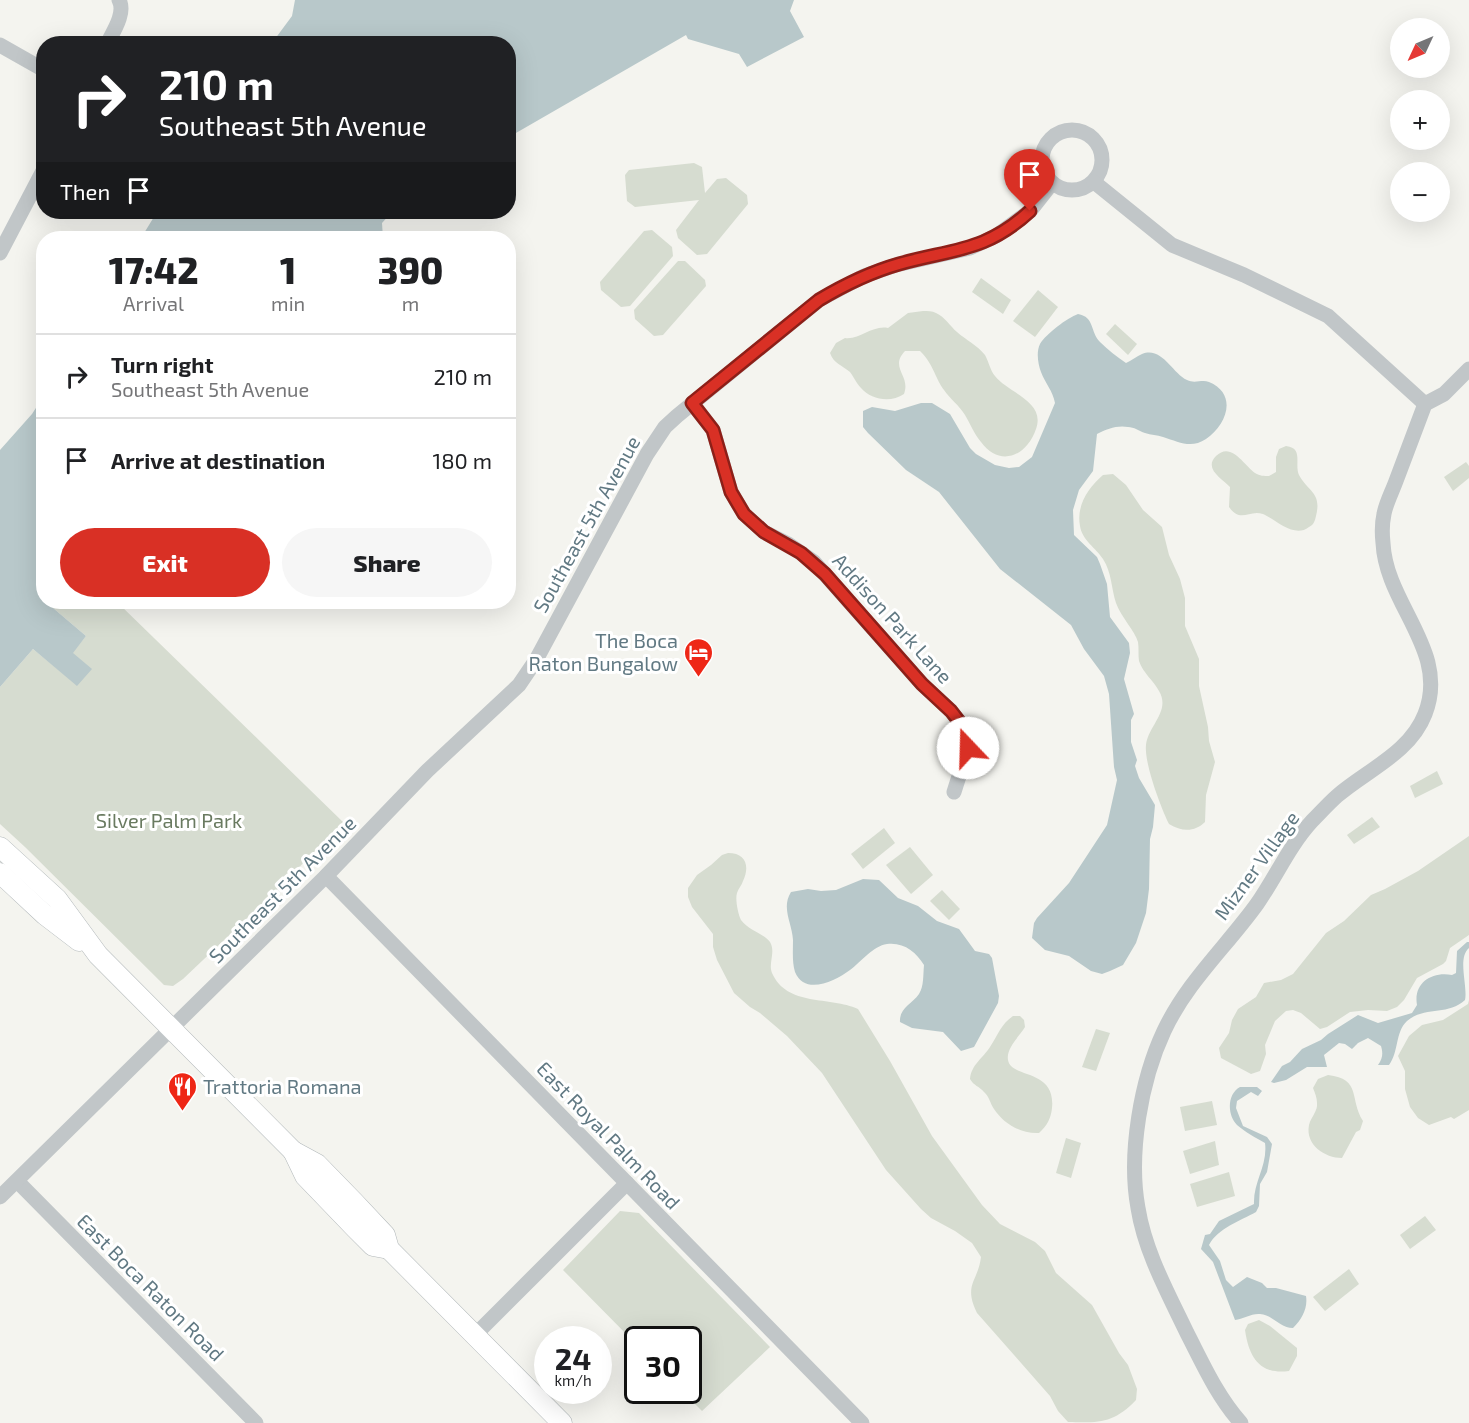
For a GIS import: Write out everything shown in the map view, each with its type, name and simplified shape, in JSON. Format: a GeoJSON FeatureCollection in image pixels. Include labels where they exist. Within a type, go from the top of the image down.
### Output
{"type":"FeatureCollection","features":[{"type":"Feature","properties":{"kind":"main road"},"geometry":{"type":"LineString","coordinates":[[0,847],[57,899],[98,955]]}},
{"type":"Feature","properties":{"kind":"main road"},"geometry":{"type":"LineString","coordinates":[[0,873],[45,915],[98,955],[293,1151],[317,1164],[385,1235],[389,1249],[562,1423]]}},
{"type":"Feature","properties":{"kind":"street"},"geometry":{"type":"LineString","coordinates":[[111,36],[118,24],[122,5],[119,0]]}},
{"type":"Feature","properties":{"kind":"street"},"geometry":{"type":"LineString","coordinates":[[0,45],[36,65]]}},
{"type":"Feature","properties":{"kind":"street"},"geometry":{"type":"LineString","coordinates":[[1066,130],[1086,133],[1094,139],[1099,147],[1102,165],[1094,182],[1078,190],[1069,190],[1052,183],[1042,166],[1044,147],[1050,139],[1066,130]]}},
{"type":"Feature","properties":{"kind":"street"},"geometry":{"type":"LineString","coordinates":[[1094,182],[1172,245],[1244,275],[1329,315],[1425,404],[1444,394],[1469,369]]}},
{"type":"Feature","properties":{"kind":"street","name":"Southeast 5th Avenue"},"geometry":{"type":"LineString","coordinates":[[0,1197],[326,876],[427,771],[526,677],[647,453],[665,427],[819,300],[864,276],[896,265],[970,248],[996,236],[1030,211],[1052,183]]}},
{"type":"Feature","properties":{"kind":"street"},"geometry":{"type":"LineString","coordinates":[[0,253],[36,184]]}},
{"type":"Feature","properties":{"kind":"street","name":"Addison Park Lane"},"geometry":{"type":"LineString","coordinates":[[692,403],[713,430],[731,492],[744,514],[764,532],[788,544],[814,562],[922,684],[951,711],[969,734],[968,748],[954,792]]}},
{"type":"Feature","properties":{"kind":"street","name":"Mizner Village"},"geometry":{"type":"LineString","coordinates":[[1241,1423],[1226,1407],[1209,1377],[1156,1269],[1138,1208],[1135,1162],[1137,1122],[1154,1057],[1164,1030],[1184,994],[1257,903],[1293,844],[1311,822],[1337,796],[1404,745],[1416,731],[1424,716],[1430,693],[1430,667],[1424,649],[1390,581],[1385,563],[1382,530],[1384,514],[1425,404]]}},
{"type":"Feature","properties":{"kind":"street","name":"East Royal Palm Road"},"geometry":{"type":"LineString","coordinates":[[326,876],[862,1423]]}},
{"type":"Feature","properties":{"kind":"street","name":"East Boca Raton Road"},"geometry":{"type":"LineString","coordinates":[[17,1181],[256,1423]]}},
{"type":"Feature","properties":{"kind":"street"},"geometry":{"type":"LineString","coordinates":[[475,1335],[627,1183]]}},
{"type":"Feature","properties":{"kind":"green space"},"geometry":{"type":"Polygon","coordinates":[[[694,163],[702,167],[705,193],[717,179],[726,178],[747,195],[748,204],[707,254],[697,255],[678,238],[676,230],[699,200],[635,207],[627,201],[625,175],[629,170],[694,163]]]}},
{"type":"Feature","properties":{"kind":"green space"},"geometry":{"type":"Polygon","coordinates":[[[652,230],[672,247],[673,256],[630,306],[621,307],[601,290],[600,282],[644,231],[652,230]]]}},
{"type":"Feature","properties":{"kind":"green space"},"geometry":{"type":"Polygon","coordinates":[[[678,261],[685,261],[705,280],[706,286],[663,335],[654,336],[635,319],[634,310],[678,261]]]}},
{"type":"Feature","properties":{"kind":"green space"},"geometry":{"type":"Polygon","coordinates":[[[981,278],[1011,300],[1003,314],[972,292],[981,278]]]}},
{"type":"Feature","properties":{"kind":"green space"},"geometry":{"type":"Polygon","coordinates":[[[1038,290],[1058,307],[1035,337],[1013,321],[1038,290]]]}},
{"type":"Feature","properties":{"kind":"green space"},"geometry":{"type":"Polygon","coordinates":[[[931,311],[939,315],[979,348],[995,376],[1024,398],[1036,411],[1038,419],[1036,429],[1032,438],[1020,452],[1004,456],[996,455],[988,450],[976,436],[963,411],[944,390],[920,351],[905,351],[901,357],[899,367],[905,382],[904,394],[893,399],[876,398],[865,392],[850,372],[836,362],[830,353],[836,343],[845,338],[888,328],[908,313],[931,311]]]}},
{"type":"Feature","properties":{"kind":"green space"},"geometry":{"type":"Polygon","coordinates":[[[1115,324],[1137,344],[1128,355],[1106,334],[1115,324]]]}},
{"type":"Feature","properties":{"kind":"green space"},"geometry":{"type":"Polygon","coordinates":[[[1286,446],[1292,447],[1297,453],[1299,475],[1316,497],[1317,502],[1314,522],[1311,526],[1297,531],[1263,514],[1237,515],[1233,512],[1229,507],[1230,487],[1216,473],[1212,465],[1216,456],[1227,451],[1237,456],[1255,473],[1269,476],[1276,472],[1276,457],[1279,449],[1286,446]]]}},
{"type":"Feature","properties":{"kind":"green space"},"geometry":{"type":"Polygon","coordinates":[[[1466,462],[1469,466],[1469,478],[1453,491],[1444,477],[1466,462]]]}},
{"type":"Feature","properties":{"kind":"green space"},"geometry":{"type":"Polygon","coordinates":[[[1113,474],[1126,485],[1143,510],[1162,527],[1169,555],[1180,579],[1185,598],[1185,626],[1199,659],[1199,686],[1215,762],[1206,795],[1205,822],[1193,829],[1183,830],[1169,824],[1158,797],[1150,774],[1146,745],[1161,712],[1162,698],[1141,665],[1138,642],[1116,603],[1106,564],[1081,531],[1079,518],[1085,497],[1103,475],[1113,474]]]}},
{"type":"Feature","properties":{"kind":"green space","name":"Silver Palm Park"},"geometry":{"type":"Polygon","coordinates":[[[54,609],[124,609],[343,822],[281,886],[173,986],[164,985],[0,824],[0,687],[33,649],[77,685],[72,653],[86,636],[54,609]]]}},
{"type":"Feature","properties":{"kind":"green space"},"geometry":{"type":"Polygon","coordinates":[[[1437,771],[1443,784],[1415,798],[1410,786],[1437,771]]]}},
{"type":"Feature","properties":{"kind":"green space"},"geometry":{"type":"Polygon","coordinates":[[[1372,817],[1380,827],[1354,844],[1347,835],[1372,817]]]}},
{"type":"Feature","properties":{"kind":"green space"},"geometry":{"type":"Polygon","coordinates":[[[884,828],[895,843],[863,869],[851,854],[884,828]]]}},
{"type":"Feature","properties":{"kind":"green space"},"geometry":{"type":"Polygon","coordinates":[[[1469,836],[1469,935],[1450,948],[1443,964],[1417,978],[1397,1007],[1387,1011],[1350,1012],[1320,1029],[1301,1013],[1293,1010],[1286,1011],[1275,1021],[1265,1045],[1266,1054],[1260,1071],[1251,1074],[1221,1058],[1219,1048],[1229,1033],[1238,1009],[1256,997],[1264,983],[1281,980],[1293,974],[1326,933],[1344,921],[1371,895],[1418,871],[1469,836]]]}},
{"type":"Feature","properties":{"kind":"green space"},"geometry":{"type":"Polygon","coordinates":[[[910,847],[933,875],[911,894],[886,865],[910,847]]]}},
{"type":"Feature","properties":{"kind":"green space"},"geometry":{"type":"Polygon","coordinates":[[[728,853],[739,855],[745,861],[745,875],[736,896],[739,914],[744,924],[770,942],[772,946],[771,969],[779,984],[798,996],[858,1009],[932,1136],[982,1205],[1000,1224],[1035,1242],[1045,1251],[1056,1273],[1092,1305],[1128,1365],[1137,1389],[1136,1400],[1121,1413],[1098,1422],[1068,1422],[1058,1411],[1050,1396],[977,1313],[971,1289],[981,1257],[972,1243],[931,1218],[921,1209],[886,1170],[822,1073],[787,1036],[734,993],[717,960],[713,947],[713,934],[692,907],[688,897],[688,888],[697,875],[722,855],[728,853]]]}},
{"type":"Feature","properties":{"kind":"green space"},"geometry":{"type":"Polygon","coordinates":[[[942,890],[960,909],[949,920],[930,901],[942,890]]]}},
{"type":"Feature","properties":{"kind":"green space"},"geometry":{"type":"Polygon","coordinates":[[[1469,1000],[1469,1110],[1454,1119],[1451,1117],[1429,1125],[1418,1118],[1410,1107],[1405,1089],[1405,1071],[1398,1056],[1409,1036],[1422,1025],[1443,1020],[1468,1004],[1469,1000]]]}},
{"type":"Feature","properties":{"kind":"green space"},"geometry":{"type":"Polygon","coordinates":[[[1013,1016],[1020,1016],[1024,1020],[1025,1027],[1011,1047],[1008,1060],[1017,1070],[1041,1080],[1051,1095],[1051,1115],[1039,1133],[1019,1130],[1008,1123],[994,1109],[986,1094],[970,1079],[975,1066],[1003,1026],[1013,1016]]]}},
{"type":"Feature","properties":{"kind":"green space"},"geometry":{"type":"Polygon","coordinates":[[[1096,1029],[1110,1033],[1096,1071],[1082,1067],[1096,1029]]]}},
{"type":"Feature","properties":{"kind":"green space"},"geometry":{"type":"Polygon","coordinates":[[[1328,1075],[1339,1077],[1350,1086],[1363,1121],[1360,1130],[1356,1132],[1342,1158],[1323,1153],[1310,1139],[1309,1125],[1317,1106],[1313,1088],[1318,1079],[1328,1075]]]}},
{"type":"Feature","properties":{"kind":"green space"},"geometry":{"type":"Polygon","coordinates":[[[1212,1101],[1217,1125],[1185,1131],[1180,1107],[1212,1101]]]}},
{"type":"Feature","properties":{"kind":"green space"},"geometry":{"type":"Polygon","coordinates":[[[1066,1138],[1081,1143],[1071,1178],[1056,1173],[1066,1138]]]}},
{"type":"Feature","properties":{"kind":"green space"},"geometry":{"type":"Polygon","coordinates":[[[1215,1141],[1219,1165],[1190,1174],[1183,1151],[1215,1141]]]}},
{"type":"Feature","properties":{"kind":"green space"},"geometry":{"type":"Polygon","coordinates":[[[1229,1172],[1235,1196],[1197,1207],[1190,1184],[1229,1172]]]}},
{"type":"Feature","properties":{"kind":"green space"},"geometry":{"type":"Polygon","coordinates":[[[620,1211],[639,1213],[770,1347],[702,1411],[695,1404],[702,1404],[702,1326],[624,1326],[624,1332],[563,1270],[620,1211]]]}},
{"type":"Feature","properties":{"kind":"green space"},"geometry":{"type":"Polygon","coordinates":[[[1425,1216],[1436,1230],[1410,1249],[1400,1235],[1425,1216]]]}},
{"type":"Feature","properties":{"kind":"green space"},"geometry":{"type":"Polygon","coordinates":[[[1349,1269],[1359,1284],[1325,1311],[1313,1297],[1349,1269]]]}},
{"type":"Feature","properties":{"kind":"green space"},"geometry":{"type":"Polygon","coordinates":[[[1259,1320],[1297,1348],[1297,1356],[1289,1371],[1270,1370],[1263,1367],[1253,1356],[1245,1330],[1248,1324],[1259,1320]]]}},
{"type":"Feature","properties":{"kind":"shaded area"},"geometry":{"type":"Polygon","coordinates":[[[295,0],[794,0],[790,11],[804,37],[747,67],[739,54],[688,39],[686,35],[516,133],[516,36],[277,36],[292,16],[295,0]]]}},
{"type":"Feature","properties":{"kind":"shaded area"},"geometry":{"type":"Polygon","coordinates":[[[153,219],[386,219],[382,223],[383,231],[145,231],[153,219]]]}},
{"type":"Feature","properties":{"kind":"shaded area"},"geometry":{"type":"Polygon","coordinates":[[[1078,314],[1087,318],[1100,342],[1126,363],[1142,354],[1155,354],[1187,380],[1206,381],[1218,387],[1224,394],[1226,402],[1224,418],[1219,426],[1206,439],[1195,444],[1124,427],[1112,428],[1097,434],[1093,471],[1079,490],[1073,510],[1074,535],[1097,557],[1107,584],[1110,617],[1129,643],[1130,653],[1124,679],[1134,714],[1131,720],[1131,742],[1137,760],[1135,766],[1139,778],[1155,805],[1150,839],[1146,913],[1136,943],[1123,965],[1102,974],[1091,971],[1069,956],[1045,950],[1032,938],[1037,918],[1069,883],[1107,825],[1117,780],[1109,694],[1104,676],[1084,649],[1071,625],[1000,569],[939,492],[906,470],[863,427],[863,411],[872,407],[895,411],[921,403],[932,403],[950,414],[976,454],[995,465],[1009,468],[1019,467],[1032,457],[1055,403],[1040,369],[1038,358],[1040,344],[1052,331],[1078,314]]]}},
{"type":"Feature","properties":{"kind":"shaded area"},"geometry":{"type":"Polygon","coordinates":[[[36,408],[36,609],[54,609],[86,636],[73,653],[92,669],[77,686],[33,649],[0,687],[0,450],[36,408]]]}},
{"type":"Feature","properties":{"kind":"shaded area"},"geometry":{"type":"Polygon","coordinates":[[[863,879],[879,880],[898,898],[918,906],[937,921],[959,929],[975,951],[989,954],[992,958],[999,996],[998,1003],[974,1047],[961,1051],[943,1032],[912,1028],[900,1022],[904,1010],[921,991],[924,965],[913,952],[904,946],[882,945],[850,970],[821,984],[806,983],[795,972],[793,940],[787,910],[791,892],[808,889],[836,890],[863,879]]]}},
{"type":"Feature","properties":{"kind":"shaded area"},"geometry":{"type":"Polygon","coordinates":[[[1469,942],[1469,948],[1463,965],[1465,1000],[1451,1008],[1414,1016],[1407,1021],[1403,1026],[1389,1065],[1378,1065],[1382,1056],[1381,1046],[1368,1038],[1352,1049],[1339,1043],[1324,1055],[1327,1067],[1307,1067],[1286,1080],[1271,1082],[1282,1066],[1290,1062],[1302,1049],[1321,1040],[1358,1015],[1378,1023],[1412,1013],[1417,1005],[1418,990],[1426,980],[1438,975],[1456,973],[1457,951],[1469,942]]]}},
{"type":"Feature","properties":{"kind":"shaded area"},"geometry":{"type":"Polygon","coordinates":[[[1240,1087],[1257,1087],[1262,1091],[1258,1096],[1251,1092],[1237,1101],[1236,1108],[1243,1126],[1267,1137],[1272,1144],[1267,1172],[1260,1184],[1259,1206],[1256,1212],[1224,1229],[1209,1245],[1220,1261],[1226,1280],[1233,1287],[1247,1277],[1262,1283],[1267,1288],[1276,1288],[1306,1296],[1304,1313],[1293,1328],[1260,1314],[1235,1320],[1213,1262],[1201,1249],[1205,1235],[1210,1234],[1219,1221],[1254,1204],[1264,1159],[1265,1143],[1240,1128],[1231,1116],[1231,1099],[1240,1087]]]}},
{"type":"Feature","properties":{"kind":"place","name":"The Boca Raton Bungalow"},"geometry":{"type":"Point","coordinates":[699,678]}},
{"type":"Feature","properties":{"kind":"place","name":"Trattoria Romana"},"geometry":{"type":"Point","coordinates":[182,1112]}},
{"type":"Feature","properties":{"kind":"route"},"geometry":{"type":"LineString","coordinates":[[968,748],[969,734],[951,711],[922,684],[814,562],[788,544],[764,532],[744,514],[726,480],[713,430],[692,403],[833,291],[864,276],[896,265],[983,243],[1008,229],[1030,211]]}}]}
